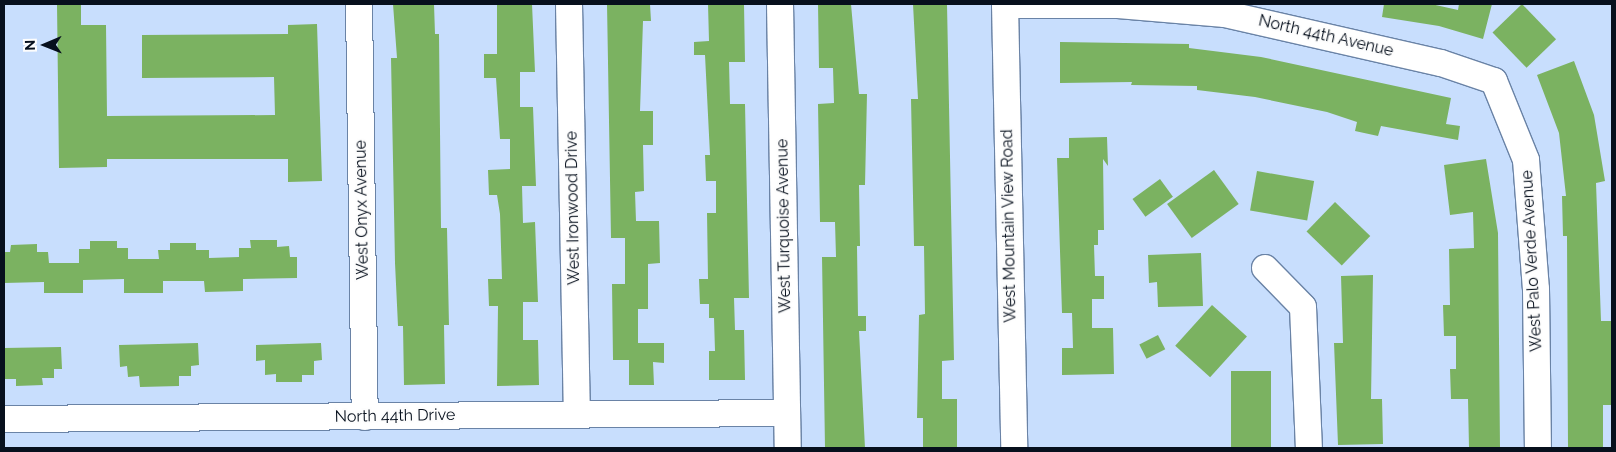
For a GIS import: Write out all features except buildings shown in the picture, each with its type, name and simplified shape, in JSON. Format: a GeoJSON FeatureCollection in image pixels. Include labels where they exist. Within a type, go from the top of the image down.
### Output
{"type":"FeatureCollection","features":[{"type":"Feature","properties":{"kind":"street","name":"West Onyx Avenue"},"geometry":{"type":"LineString","coordinates":[[359,4],[365,416]]}},
{"type":"Feature","properties":{"kind":"street","name":"West Ironwood Drive"},"geometry":{"type":"LineString","coordinates":[[569,4],[577,413]]}},
{"type":"Feature","properties":{"kind":"street","name":"West Turquoise Avenue"},"geometry":{"type":"LineString","coordinates":[[780,4],[788,448]]}},
{"type":"Feature","properties":{"kind":"street","name":"North 44th Avenue"},"geometry":{"type":"LineString","coordinates":[[1004,4],[1118,5],[1250,11],[1441,63],[1494,81]]}},
{"type":"Feature","properties":{"kind":"street","name":"West Mountain View Road"},"geometry":{"type":"LineString","coordinates":[[1004,4],[1014,448]]}},
{"type":"Feature","properties":{"kind":"street","name":"West Palo Verde Avenue"},"geometry":{"type":"LineString","coordinates":[[1494,81],[1526,160],[1536,289],[1538,448]]}},
{"type":"Feature","properties":{"kind":"street"},"geometry":{"type":"LineString","coordinates":[[1265,268],[1303,307],[1309,448]]}},
{"type":"Feature","properties":{"kind":"street","name":"North 44th Drive"},"geometry":{"type":"LineString","coordinates":[[4,420],[577,413],[787,413]]}}]}
